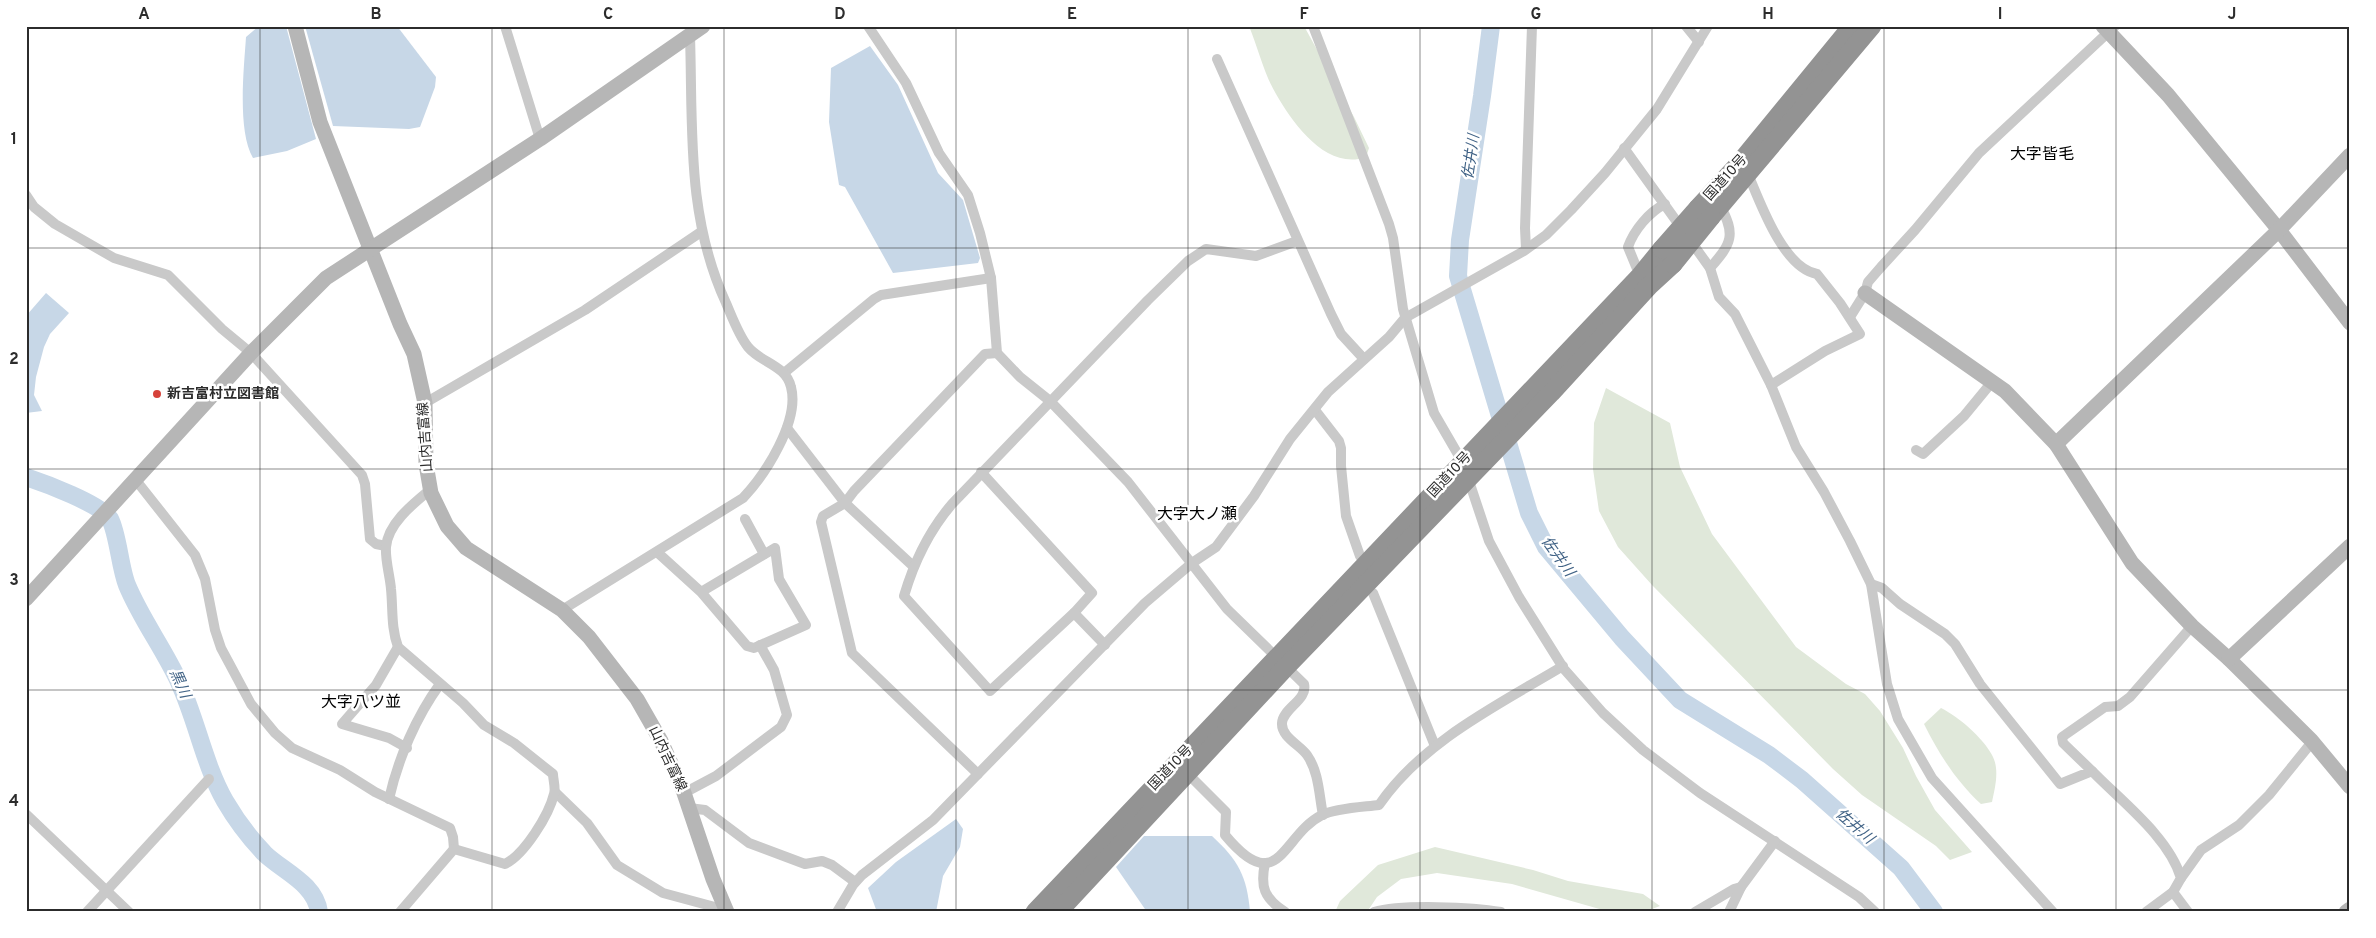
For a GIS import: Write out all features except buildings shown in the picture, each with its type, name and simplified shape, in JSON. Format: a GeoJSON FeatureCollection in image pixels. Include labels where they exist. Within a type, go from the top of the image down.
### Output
{"type":"FeatureCollection","features":[{"type":"Feature","properties":{"kind":"highway","name":"国道10号"},"geometry":{"type":"LineString","coordinates":[[1710,210],[1738,165],[1852,26]]}},
{"type":"Feature","properties":{"kind":"highway","name":"国道10号"},"geometry":{"type":"LineString","coordinates":[[1035,912],[1281,662],[1545,387],[1649,286],[1668,257],[1710,210],[1748,174],[1872,26]]}},
{"type":"Feature","properties":{"kind":"highway","name":"国道10号"},"geometry":{"type":"LineString","coordinates":[[1545,387],[1640,276],[1668,257]]}},
{"type":"Feature","properties":{"kind":"highway","name":"国道10号"},"geometry":{"type":"LineString","coordinates":[[1058,912],[1187,773],[1281,662]]}},
{"type":"Feature","properties":{"kind":"street","name":"山内吉富線"},"geometry":{"type":"LineString","coordinates":[[295,26],[320,122],[414,354],[425,403],[426,464],[430,489],[447,526],[466,548],[562,610],[589,637],[637,699],[661,741],[684,793],[726,911]]}},
{"type":"Feature","properties":{"kind":"street"},"geometry":{"type":"LineString","coordinates":[[505,26],[540,139]]}},
{"type":"Feature","properties":{"kind":"street"},"geometry":{"type":"LineString","coordinates":[[26,599],[251,353],[326,278],[540,139],[703,26]]}},
{"type":"Feature","properties":{"kind":"street"},"geometry":{"type":"LineString","coordinates":[[868,26],[906,83],[938,153],[968,195],[991,278],[997,353],[1020,377],[1050,401],[1128,482],[1227,609],[1305,688],[1302,695],[1283,716],[1281,725],[1285,734],[1306,753],[1315,767],[1323,815]]}},
{"type":"Feature","properties":{"kind":"street"},"geometry":{"type":"LineString","coordinates":[[1313,26],[1389,224],[1405,318],[1434,413],[1471,465],[1488,541],[1523,605],[1563,666],[1594,703],[1643,750],[1700,793],[1775,840],[1859,897],[1875,912]]}},
{"type":"Feature","properties":{"kind":"street"},"geometry":{"type":"LineString","coordinates":[[1526,250],[1525,228],[1532,26]]}},
{"type":"Feature","properties":{"kind":"street"},"geometry":{"type":"LineString","coordinates":[[1686,26],[1699,42]]}},
{"type":"Feature","properties":{"kind":"street"},"geometry":{"type":"LineString","coordinates":[[838,912],[855,882],[933,820],[1145,604],[1192,563],[1216,547],[1254,496],[1290,439],[1328,392],[1401,326],[1405,318],[1526,250],[1546,235],[1571,210],[1605,173],[1657,109],[1708,26]]}},
{"type":"Feature","properties":{"kind":"street"},"geometry":{"type":"LineString","coordinates":[[1850,317],[1865,293],[1868,282],[1915,230],[1979,153],[2109,28],[2168,95],[2279,230],[2350,323]]}},
{"type":"Feature","properties":{"kind":"street"},"geometry":{"type":"LineString","coordinates":[[562,610],[743,498],[757,483],[787,428],[792,404],[792,387],[784,373],[748,348],[711,268],[701,232],[694,174],[690,36]]}},
{"type":"Feature","properties":{"kind":"street"},"geometry":{"type":"LineString","coordinates":[[1217,59],[1297,241],[1341,334],[1364,359]]}},
{"type":"Feature","properties":{"kind":"street"},"geometry":{"type":"LineString","coordinates":[[1624,148],[1710,268],[1719,297],[1735,314],[1771,385],[1796,447],[1836,513],[1871,584],[1888,684],[1898,719],[1932,778],[2053,912]]}},
{"type":"Feature","properties":{"kind":"street"},"geometry":{"type":"LineString","coordinates":[[2056,444],[2279,230],[2350,155]]}},
{"type":"Feature","properties":{"kind":"street"},"geometry":{"type":"LineString","coordinates":[[1748,174],[1770,228],[1779,241],[1808,273],[1817,274],[1850,317],[1860,334],[1824,351],[1771,385]]}},
{"type":"Feature","properties":{"kind":"street"},"geometry":{"type":"LineString","coordinates":[[26,195],[34,207],[55,224],[114,258],[168,276],[222,329],[251,353],[362,475],[365,484],[370,539],[376,544],[386,546]]}},
{"type":"Feature","properties":{"kind":"street"},"geometry":{"type":"LineString","coordinates":[[1640,276],[1628,247],[1632,238],[1653,210],[1665,204]]}},
{"type":"Feature","properties":{"kind":"street"},"geometry":{"type":"LineString","coordinates":[[1710,210],[1728,221],[1731,234],[1722,253],[1710,268]]}},
{"type":"Feature","properties":{"kind":"street"},"geometry":{"type":"LineString","coordinates":[[425,403],[585,310],[701,232]]}},
{"type":"Feature","properties":{"kind":"street"},"geometry":{"type":"LineString","coordinates":[[981,472],[1092,593],[1074,613],[990,691],[904,596],[913,566],[946,511],[981,472],[1148,300],[1198,254],[1206,249],[1256,256],[1297,241]]}},
{"type":"Feature","properties":{"kind":"street"},"geometry":{"type":"LineString","coordinates":[[784,373],[874,298],[881,295],[991,278]]}},
{"type":"Feature","properties":{"kind":"street"},"geometry":{"type":"LineString","coordinates":[[1865,293],[1992,382],[2022,407],[2056,444],[2132,563],[2192,626],[2229,659],[2312,742],[2350,787]]}},
{"type":"Feature","properties":{"kind":"street"},"geometry":{"type":"LineString","coordinates":[[978,774],[852,653],[821,522],[823,516],[845,503],[985,354],[997,353]]}},
{"type":"Feature","properties":{"kind":"street"},"geometry":{"type":"LineString","coordinates":[[1916,450],[1923,454],[1964,416],[1992,382]]}},
{"type":"Feature","properties":{"kind":"street"},"geometry":{"type":"LineString","coordinates":[[1315,410],[1339,441],[1346,516],[1360,556]]}},
{"type":"Feature","properties":{"kind":"street"},"geometry":{"type":"LineString","coordinates":[[787,428],[845,503],[913,566]]}},
{"type":"Feature","properties":{"kind":"street"},"geometry":{"type":"LineString","coordinates":[[135,479],[195,555],[206,579],[215,630],[221,648],[260,716],[275,733],[292,748],[340,770],[390,799],[450,828],[454,849],[400,912]]}},
{"type":"Feature","properties":{"kind":"street"},"geometry":{"type":"LineString","coordinates":[[430,489],[402,516],[391,533],[386,546],[391,589],[393,634],[398,647],[463,703],[484,725],[514,743],[553,774],[555,792],[541,824],[514,860],[505,864],[454,849]]}},
{"type":"Feature","properties":{"kind":"street"},"geometry":{"type":"LineString","coordinates":[[745,519],[764,554]]}},
{"type":"Feature","properties":{"kind":"street"},"geometry":{"type":"LineString","coordinates":[[2229,659],[2350,546]]}},
{"type":"Feature","properties":{"kind":"street"},"geometry":{"type":"LineString","coordinates":[[657,552],[701,592],[747,646],[754,648],[806,625],[779,579],[775,548],[701,592]]}},
{"type":"Feature","properties":{"kind":"street"},"geometry":{"type":"LineString","coordinates":[[1871,584],[1882,588],[1900,604],[1945,634],[1955,644],[1980,684],[2060,784],[2092,771]]}},
{"type":"Feature","properties":{"kind":"street"},"geometry":{"type":"LineString","coordinates":[[1373,594],[1435,746]]}},
{"type":"Feature","properties":{"kind":"street"},"geometry":{"type":"LineString","coordinates":[[1074,613],[1105,645]]}},
{"type":"Feature","properties":{"kind":"street"},"geometry":{"type":"LineString","coordinates":[[2181,878],[2171,857],[2152,832],[2063,743],[2062,737],[2105,708],[2118,706],[2130,697],[2192,626]]}},
{"type":"Feature","properties":{"kind":"street"},"geometry":{"type":"LineString","coordinates":[[684,793],[716,776],[781,727],[787,716],[774,670],[760,645]]}},
{"type":"Feature","properties":{"kind":"street"},"geometry":{"type":"LineString","coordinates":[[398,647],[376,685],[342,724],[389,738],[407,748]]}},
{"type":"Feature","properties":{"kind":"street"},"geometry":{"type":"LineString","coordinates":[[1187,773],[1226,812],[1225,835],[1241,854],[1264,863],[1279,859],[1303,831],[1323,815],[1379,805],[1391,787],[1435,746],[1495,706],[1563,666]]}},
{"type":"Feature","properties":{"kind":"street"},"geometry":{"type":"LineString","coordinates":[[390,799],[394,777],[424,706],[440,684]]}},
{"type":"Feature","properties":{"kind":"street"},"geometry":{"type":"LineString","coordinates":[[2146,912],[2173,892],[2201,850],[2239,825],[2269,795],[2312,742]]}},
{"type":"Feature","properties":{"kind":"street"},"geometry":{"type":"LineString","coordinates":[[87,912],[209,779]]}},
{"type":"Feature","properties":{"kind":"street"},"geometry":{"type":"LineString","coordinates":[[555,792],[586,823],[617,865],[663,893],[726,911]]}},
{"type":"Feature","properties":{"kind":"street"},"geometry":{"type":"LineString","coordinates":[[689,808],[705,810],[749,843],[805,864],[822,861],[832,865],[855,882]]}},
{"type":"Feature","properties":{"kind":"street"},"geometry":{"type":"LineString","coordinates":[[26,814],[128,912]]}},
{"type":"Feature","properties":{"kind":"street"},"geometry":{"type":"LineString","coordinates":[[1729,912],[1741,888],[1775,840]]}},
{"type":"Feature","properties":{"kind":"street"},"geometry":{"type":"LineString","coordinates":[[1264,863],[1262,880],[1268,895],[1271,902],[1285,912]]}},
{"type":"Feature","properties":{"kind":"street"},"geometry":{"type":"LineString","coordinates":[[1695,912],[1734,889],[1741,888]]}},
{"type":"Feature","properties":{"kind":"street"},"geometry":{"type":"LineString","coordinates":[[2173,892],[2188,912]]}},
{"type":"Feature","properties":{"kind":"street"},"geometry":{"type":"LineString","coordinates":[[1374,912],[1392,908],[1473,908],[1501,912]]}},
{"type":"Feature","properties":{"kind":"street"},"geometry":{"type":"LineString","coordinates":[[2346,912],[2350,909]]}},
{"type":"Feature","properties":{"kind":"shaded area"},"geometry":{"type":"Polygon","coordinates":[[[1249,26],[1304,26],[1369,148],[1366,157],[1352,160],[1338,157],[1325,151],[1302,131],[1283,106],[1272,86],[1249,26]]]}},
{"type":"Feature","properties":{"kind":"shaded area"},"geometry":{"type":"Polygon","coordinates":[[[1606,388],[1670,423],[1680,467],[1712,534],[1796,647],[1846,684],[1865,694],[1880,711],[1903,748],[1935,810],[1972,852],[1950,860],[1936,846],[1862,795],[1833,769],[1652,585],[1618,547],[1599,511],[1593,469],[1594,423],[1606,388]]]}},
{"type":"Feature","properties":{"kind":"shaded area"},"geometry":{"type":"Polygon","coordinates":[[[1941,708],[1970,728],[1992,755],[1996,772],[1992,802],[1981,804],[1964,786],[1949,767],[1924,724],[1941,708]]]}},
{"type":"Feature","properties":{"kind":"shaded area"},"geometry":{"type":"Polygon","coordinates":[[[1435,847],[1533,870],[1568,881],[1643,894],[1660,906],[1644,912],[1610,912],[1512,884],[1437,873],[1401,879],[1377,897],[1367,912],[1335,912],[1340,901],[1378,865],[1435,847]]]}},
{"type":"Feature","properties":{"kind":"water"},"geometry":{"type":"Polygon","coordinates":[[[259,26],[286,26],[316,139],[287,151],[253,158],[245,132],[243,82],[246,37],[259,26]]]}},
{"type":"Feature","properties":{"kind":"water"},"geometry":{"type":"Polygon","coordinates":[[[305,26],[397,26],[436,77],[435,87],[420,127],[409,129],[333,126],[305,26]]]}},
{"type":"Feature","properties":{"kind":"water"},"geometry":{"type":"Polygon","coordinates":[[[870,46],[898,85],[938,173],[963,200],[980,258],[978,263],[893,273],[845,187],[839,185],[829,122],[831,68],[870,46]]]}},
{"type":"Feature","properties":{"kind":"water"},"geometry":{"type":"Polygon","coordinates":[[[46,293],[69,313],[50,334],[44,347],[36,377],[34,395],[42,411],[26,413],[26,316],[46,293]]]}},
{"type":"Feature","properties":{"kind":"water"},"geometry":{"type":"Polygon","coordinates":[[[956,819],[963,829],[960,847],[943,876],[936,912],[877,912],[868,888],[896,862],[956,819]]]}},
{"type":"Feature","properties":{"kind":"water"},"geometry":{"type":"Polygon","coordinates":[[[1144,836],[1212,836],[1235,861],[1244,878],[1250,912],[1147,912],[1116,867],[1144,836]]]}},
{"type":"Feature","properties":{"kind":"waterway","name":"佐井川"},"geometry":{"type":"LineString","coordinates":[[1491,26],[1460,240],[1458,276],[1529,513],[1546,547],[1622,638],[1680,700],[1769,755],[1802,780],[1901,868],[1934,912]]}},
{"type":"Feature","properties":{"kind":"waterway","name":"黒川"},"geometry":{"type":"LineString","coordinates":[[26,477],[84,501],[105,513],[110,519],[127,585],[179,682],[211,772],[225,801],[243,828],[264,853],[305,885],[316,902],[319,912]]}},
{"type":"Feature","properties":{"kind":"place","name":"新吉富村立図書館"},"geometry":{"type":"Point","coordinates":[157,394]}},
{"type":"Feature","properties":{"kind":"district","name":"大字皆毛"},"geometry":{"type":"Point","coordinates":[2042,155]}},
{"type":"Feature","properties":{"kind":"district","name":"大字大ノ瀬"},"geometry":{"type":"Point","coordinates":[1197,515]}},
{"type":"Feature","properties":{"kind":"district","name":"大字八ツ並"},"geometry":{"type":"Point","coordinates":[361,703]}}]}
